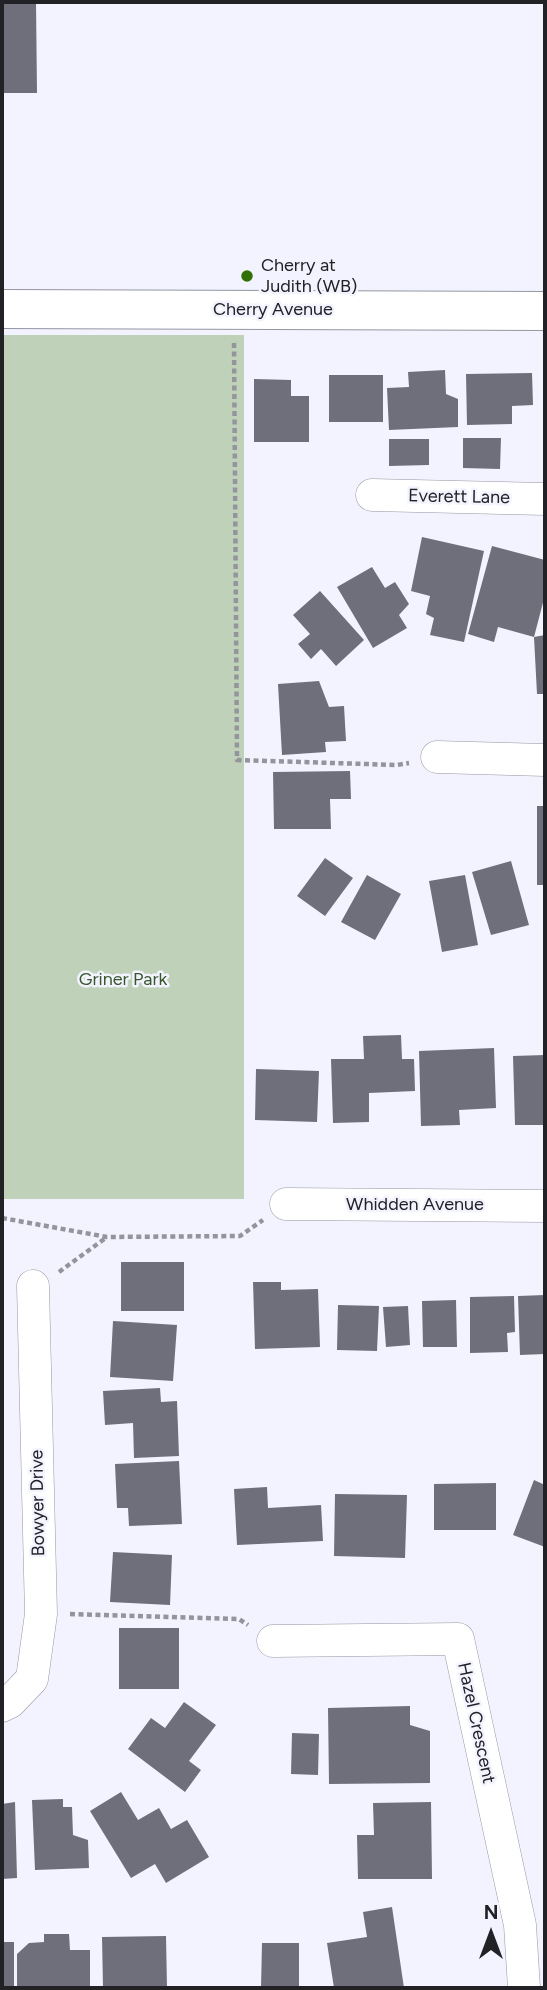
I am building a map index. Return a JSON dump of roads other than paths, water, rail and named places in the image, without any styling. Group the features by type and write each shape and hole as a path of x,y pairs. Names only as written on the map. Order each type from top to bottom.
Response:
{"street":[{"name":"Cherry Avenue","path":"2,309 545,311"},
{"name":"Everett Lane","path":"372,495 545,499"},
{"path":"437,757 545,760"},
{"name":"Whidden Avenue","path":"286,1204 545,1206"},
{"name":"Bowyer Drive","path":"2,1706 10,1702 32,1678 41,1614 33,1286"},
{"name":"Hazel Crescent","path":"273,1642 457,1639 520,1925 524,1988"}],"place":[{"name":"Cherry at Judith (WB)","path":"247,276"}],"park label":[{"name":"Griner Park","path":"123,980"}]}
